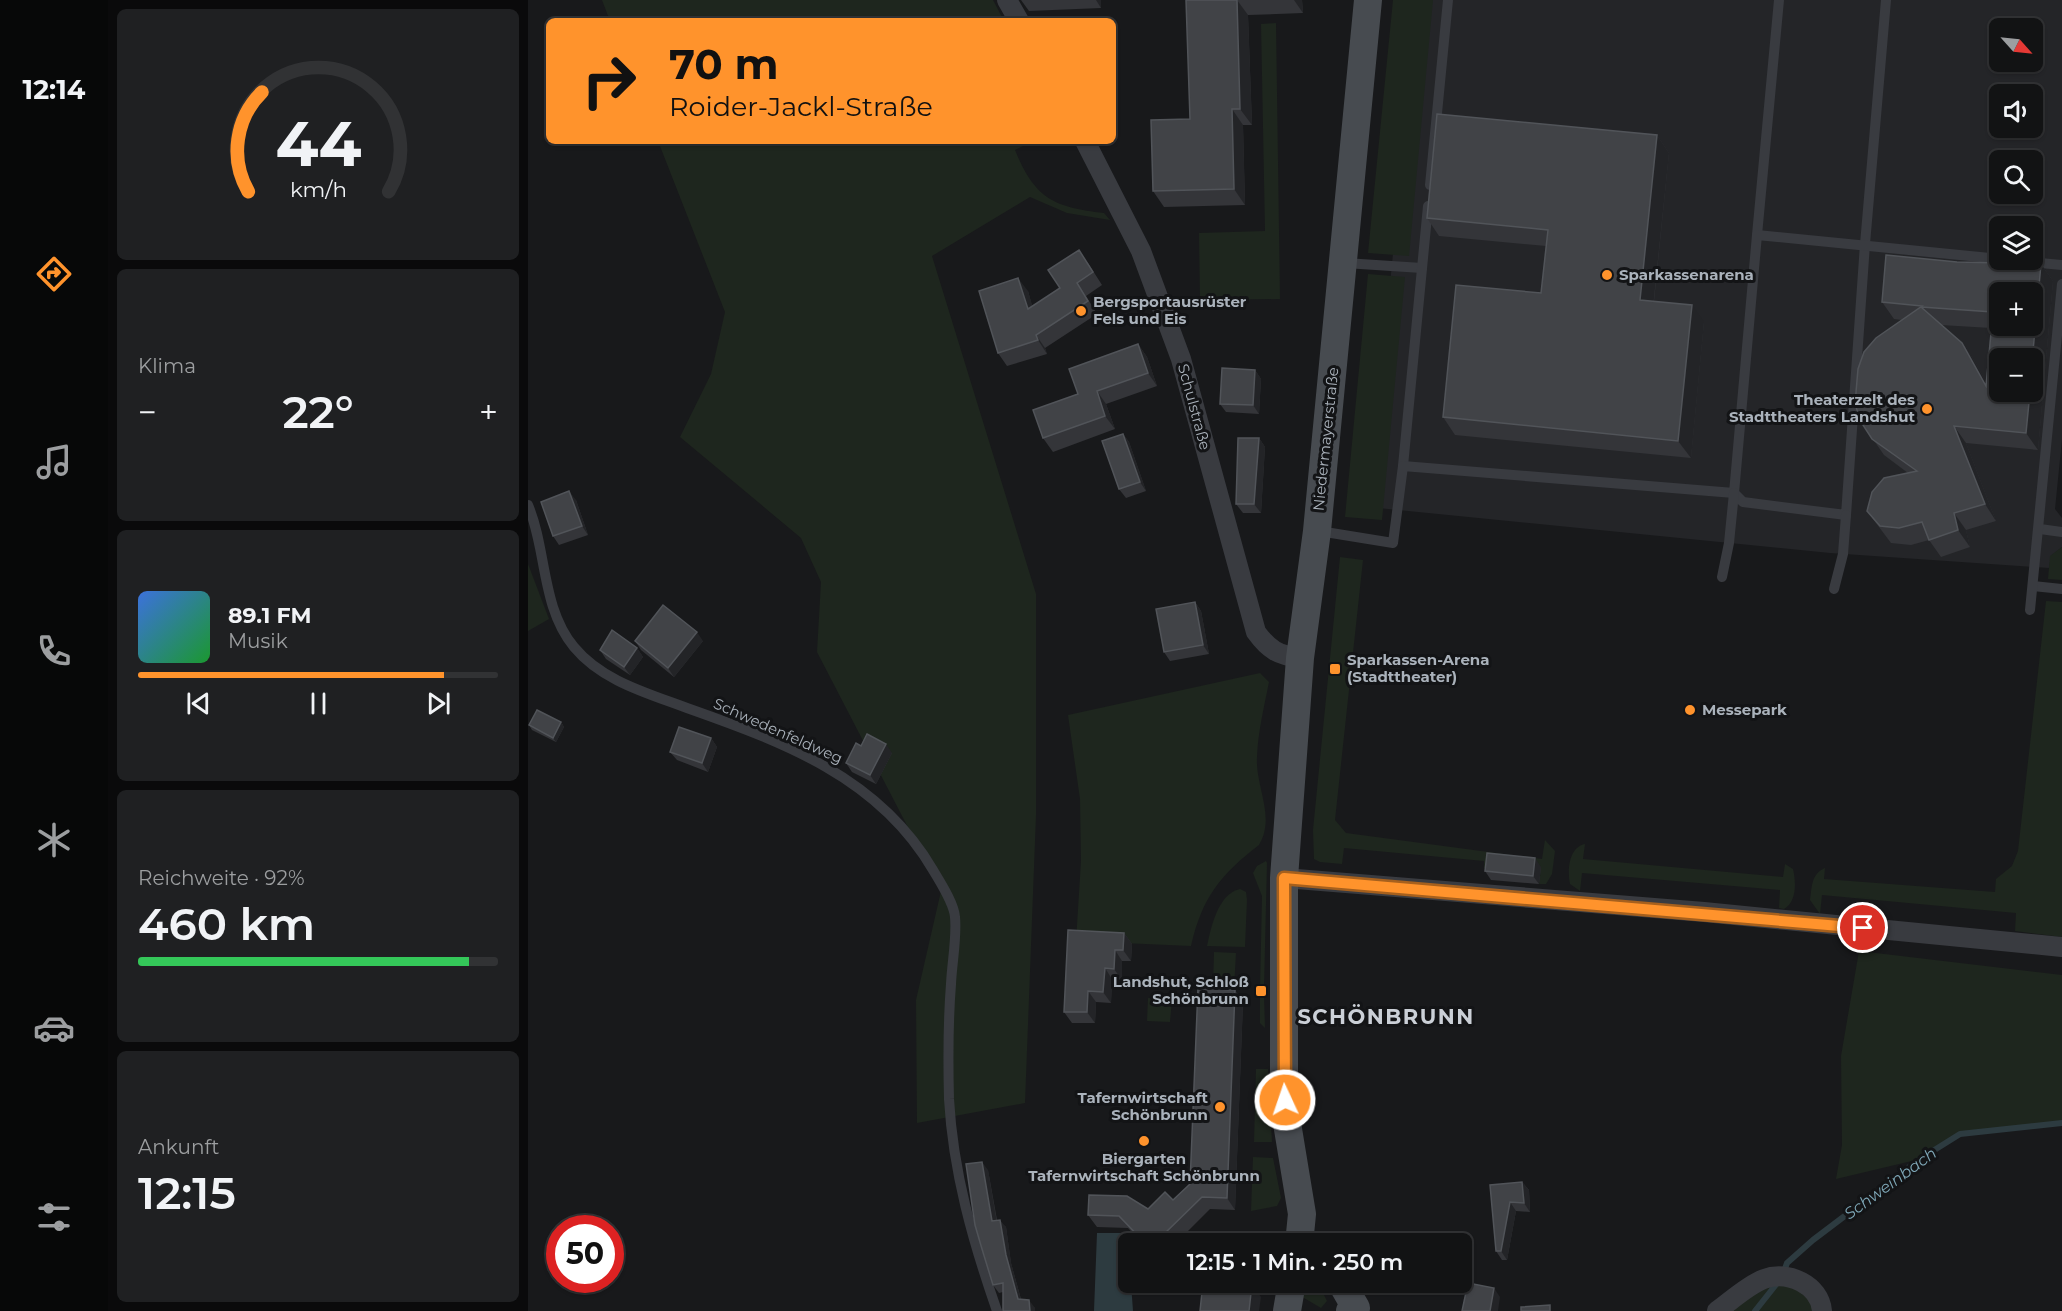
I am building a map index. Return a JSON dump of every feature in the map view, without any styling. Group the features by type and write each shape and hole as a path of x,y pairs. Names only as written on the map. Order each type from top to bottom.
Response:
{"main road":[{"name":"Niedermayerstraße","path":"1284,878 1300,658 1317,531 1368,0"},
{"path":"1284,878 1284,1077 1288,1132 1302,1214 1300,1233"},
{"path":"1302,1214 1312,1233"},
{"path":"1287,1311 1290,1293"},
{"path":"1346,1293 1353,1309"}],"street":[{"path":"1007,0 1017,18"},
{"name":"Schulstraße","path":"1087,144 1141,251 1181,359 1256,632 1269,650 1283,656 1300,658"},
{"path":"1284,878 1704,912 2062,947"},
{"path":"1717,1311 1765,1278 1782,1277 1806,1283 1816,1293 1822,1311"}],"lane":[{"path":"1317,531 1393,543 1403,466 1448,0"},
{"path":"1722,578 1729,543 1734,493 1779,0"},
{"path":"1834,589 1843,554 1865,244 1886,0"},
{"path":"1757,235 1989,258"},
{"path":"1343,263 1422,268"},
{"path":"2043,263 2062,265"},
{"path":"2030,610 2040,529 2062,284"},
{"path":"1403,466 1734,493 1743,502 1846,514"},
{"name":"Schwedenfeldweg","path":"528,504 536,523 555,612 574,648 602,673 629,687 721,720 830,768 864,789 897,820 933,869 955,914 948,1023 949,1101 954,1147 961,1190 976,1250 998,1311"},
{"path":"2040,529 2062,532"},
{"path":"2033,586 2062,589"}],"shaded area":[{"path":"602,0 993,0 1002,18 609,18"},
{"path":"1393,0 1433,0 1409,256 1368,253"},
{"path":"1418,0 2062,0 2062,439 2055,509 2062,518 2062,547 2051,556 2049,568 1830,553 1368,507"},
{"path":"1276,23 1280,299 1200,300 1199,233 1265,231 1261,24"},
{"path":"659,144 1027,144 1015,150 1030,180 1039,190 1048,198 1059,203 1072,208 1104,213 1110,220 1067,213 1030,197 932,256 1036,594 1036,815 1025,1103 917,1123 916,1000 941,891 817,652 821,582 801,538 680,437 711,374 725,312"},
{"path":"1368,274 1405,277 1382,520 1345,517"},
{"path":"2062,547 2062,580 2048,579 2050,556"},
{"path":"1340,557 1363,560 1335,820 1346,833 1542,859 1545,840 1555,851 1552,874 1546,884 1539,884 1541,867 1484,868 1484,861 1344,848 1342,864 1320,862 1314,859 1313,830"},
{"path":"528,564 549,619 528,631"},
{"path":"2046,601 2062,602 2062,937 2015,931 2016,913 1822,895 1820,914 1810,900 1815,877 1825,868 1824,879 1995,892 1996,879 2012,866 2018,851"},
{"path":"1260,673 1269,682 1257,757 1265,812 1264,834 1259,845 1233,867 1214,889 1201,914 1191,946 1076,941 1081,861 1080,799 1068,715"},
{"path":"1585,844 1583,859 1783,877 1785,864 1793,869 1795,886 1793,897 1784,909 1779,908 1780,890 1582,873 1580,891 1570,884 1569,866 1572,854"},
{"path":"1266,861 1264,989 1260,989 1262,896 1253,873 1257,866"},
{"path":"1240,889 1246,892 1247,900 1245,947 1207,946 1213,921 1221,904 1232,892"},
{"path":"1859,951 2062,975 2062,1123 1960,1134 1920,1159 1836,1179 1842,1145 1841,1056"},
{"path":"1214,952 1236,953 1234,988 1213,988"},
{"path":"1260,995 1264,995 1265,1028 1260,1023"},
{"path":"1148,998 1172,999 1170,1022 1147,1021"},
{"path":"1256,1069 1268,1069 1272,1142 1254,1142"},
{"path":"1253,1157 1273,1158 1281,1198 1277,1206 1251,1211"},
{"path":"1097,1233 1118,1233 1118,1293 1132,1293 1133,1311 1094,1311"},
{"path":"1765,1278 1793,1278 1822,1311 1717,1311"},
{"path":"1300,1293 1323,1293 1327,1301 1321,1308 1299,1295"}],"building":[{"path":"1186,0 1237,0 1240,109 1232,109 1234,189 1153,191 1151,120 1190,119"},
{"name":"Sparkassenarena","path":"1437,114 1657,135 1640,300 1692,305 1678,441 1443,417 1456,285 1541,293 1548,230 1427,218"},
{"path":"1079,250 1093,272 1077,283 1088,301 1036,335 1038,340 998,353 979,291 1018,278 1028,309 1060,288 1048,270"},
{"path":"1886,255 1989,263 1989,270 2040,270 2039,282 1989,282 1989,312 1921,307 1962,343 1986,386 1989,354 1989,402 2029,402 2026,433 1954,426 1985,504 1954,513 1958,530 1929,540 1922,522 1899,528 1880,526 1867,511 1872,492 1884,478 1917,471 1872,439 1861,422 1855,404 1858,369 1864,352 1876,338 1922,306 1882,302"},
{"path":"1991,336 2034,336 2033,348 1990,348"},
{"path":"1138,344 1148,373 1097,391 1105,416 1043,438 1033,410 1078,394 1069,369"},
{"path":"1222,368 1255,370 1253,405 1220,404"},
{"path":"1123,434 1140,482 1119,489 1102,441"},
{"path":"1238,438 1259,438 1254,504 1236,504"},
{"path":"569,491 582,526 553,536 541,502"},
{"path":"1195,602 1203,645 1164,652 1156,609"},
{"path":"663,605 697,632 668,668 635,641"},
{"path":"612,630 637,648 624,667 600,650"},
{"path":"537,710 561,722 553,738 529,725"},
{"path":"679,727 711,738 702,763 670,752"},
{"path":"867,734 886,744 870,775 846,763 856,743 861,746"},
{"path":"1487,853 1535,858 1533,876 1485,871"},
{"path":"1068,930 1124,933 1123,950 1115,950 1114,969 1105,968 1103,992 1088,991 1087,1012 1064,1012"},
{"path":"1198,988 1235,990 1227,1198 1202,1197 1165,1233 1135,1233 1119,1216 1088,1215 1089,1195 1127,1196 1148,1209 1165,1192 1173,1200 1190,1184"},
{"path":"982,1162 992,1221 1000,1220 1006,1255 1018,1299 1029,1300 1030,1311 1003,1311 1003,1283 993,1285 975,1225 966,1164"},
{"path":"1522,1182 1524,1203 1510,1202 1501,1251 1496,1251 1490,1185"},
{"path":"1472,1284 1494,1288 1490,1311 1462,1311 1466,1293 1472,1293"},
{"path":"1202,1293 1251,1293 1249,1311 1200,1311"},
{"path":"1550,1305 1550,1311 1521,1311 1521,1307"}],"waterway":[{"name":"Schweinbach","path":"1755,1311 1782,1277 1787,1263 1813,1240 1920,1159 1960,1134 2062,1123"}],"place":[{"name":"Sparkassenarena","path":"1607,275"},
{"name":"Bergsportausrüster Fels und Eis","path":"1081,311"},
{"name":"Theaterzelt des Stadttheaters Landshut","path":"1927,409"},
{"name":"Sparkassen-Arena (Stadttheater)","path":"1335,669"},
{"name":"Messepark","path":"1690,710"},
{"name":"Landshut, Schloß Schönbrunn","path":"1261,991"},
{"name":"Tafernwirtschaft Schönbrunn","path":"1220,1107"},
{"name":"Biergarten Tafernwirtschaft Schönbrunn","path":"1144,1141"}],"district":[{"name":"SCHÖNBRUNN","path":"1386,1017"}],"route":[{"path":"1285,1100 1284,878 1558,902 1704,912 1863,928"}]}
